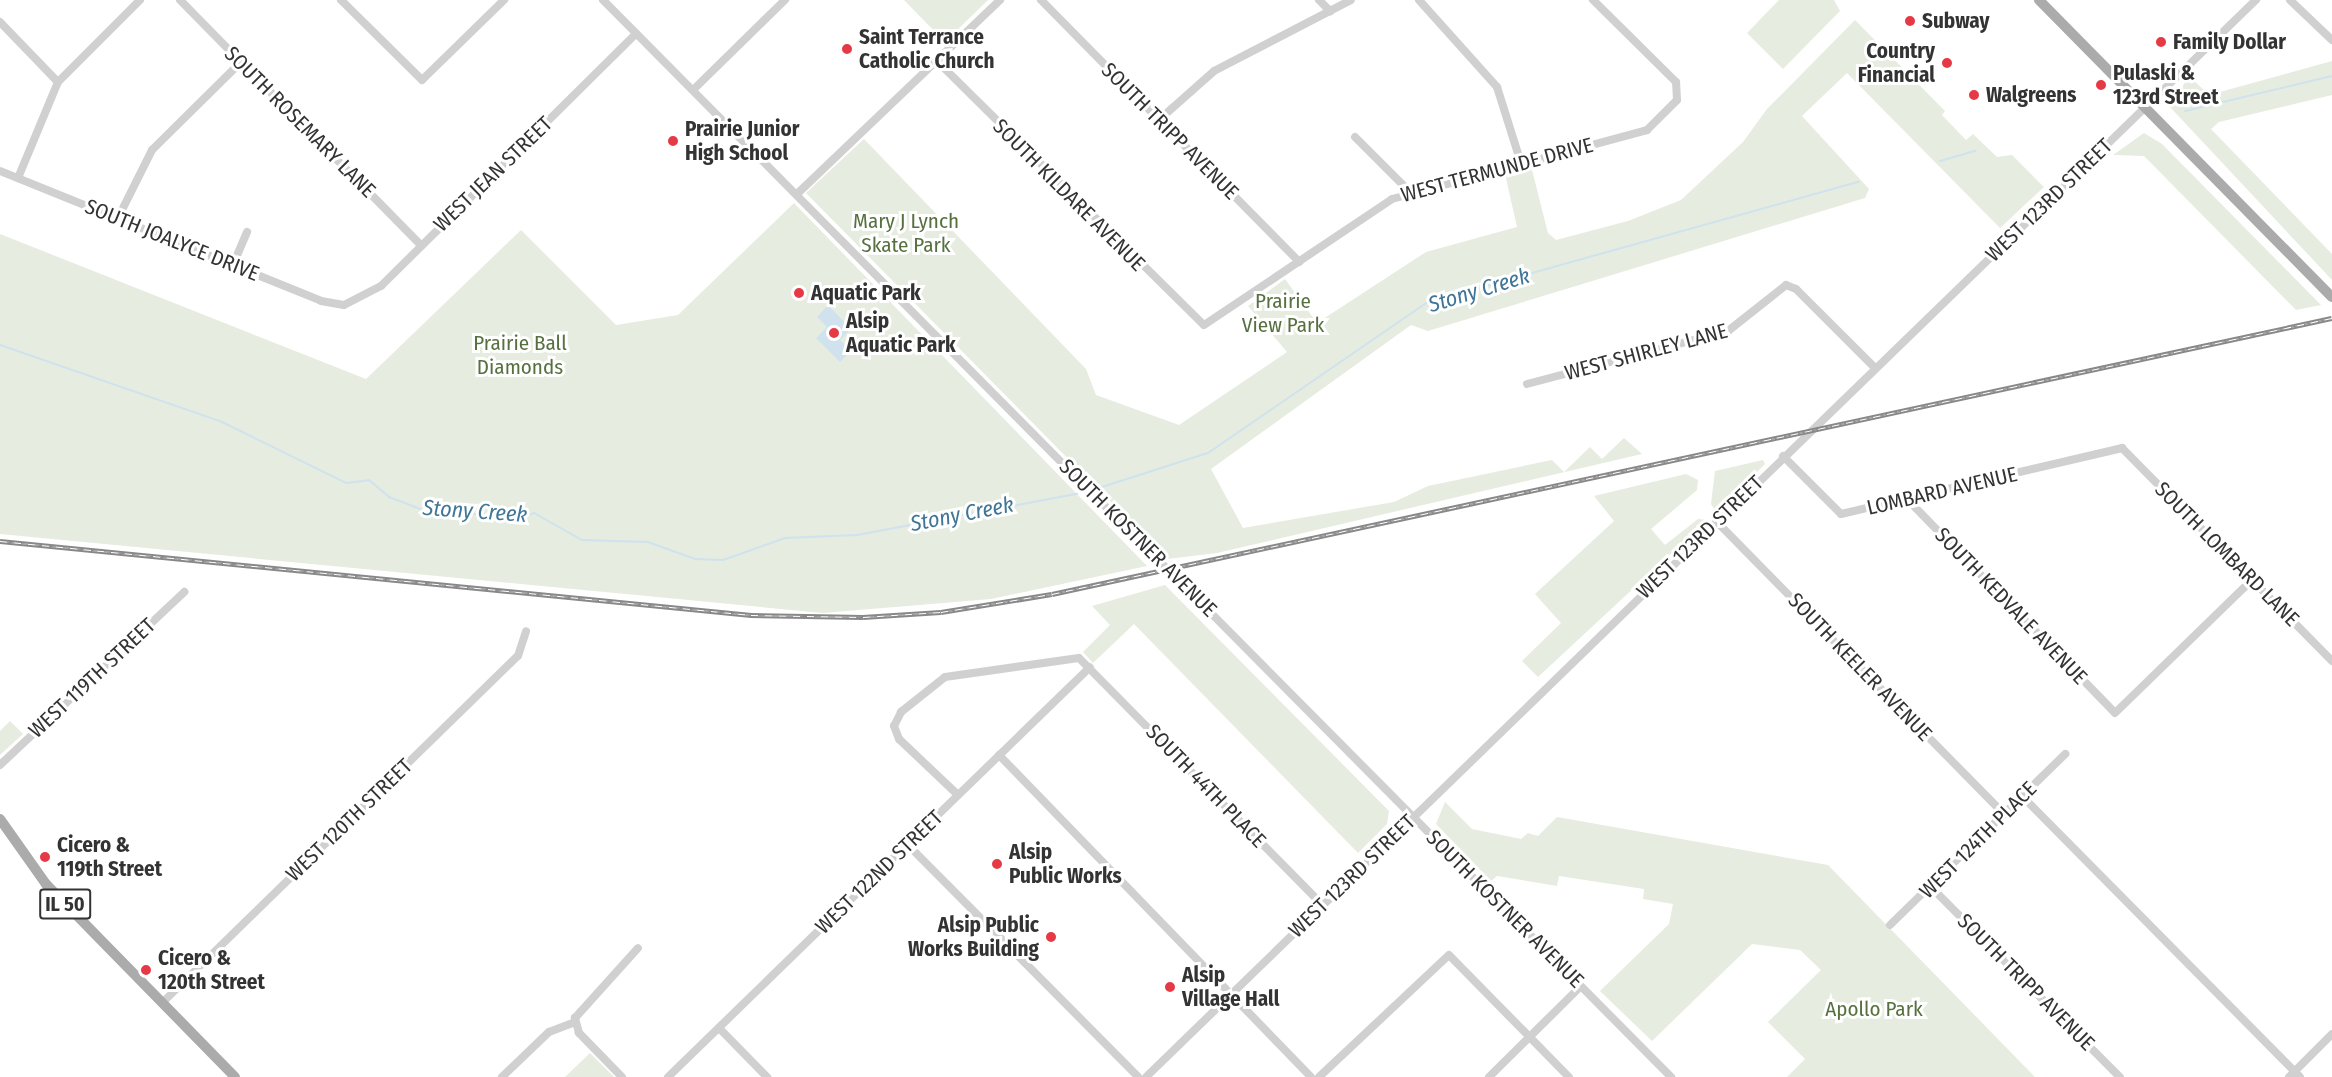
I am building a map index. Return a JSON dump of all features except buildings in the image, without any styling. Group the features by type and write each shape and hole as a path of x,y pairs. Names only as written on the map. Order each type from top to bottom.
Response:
{"main road":[{"path":"2039,0 2332,297"},
{"name":"IL 50","path":"0,819 46,884 235,1077"}],"street":[{"path":"18,177 58,82 140,0"},
{"name":"SOUTH ROSEMARY LANE","path":"180,0 421,245"},
{"path":"341,0 422,80 504,0"},
{"name":"SOUTH KOSTNER AVENUE","path":"603,0 1671,1077"},
{"path":"693,90 785,0"},
{"path":"797,194 1000,0"},
{"name":"SOUTH TRIPP AVENUE","path":"1041,0 1299,262"},
{"path":"1319,0 1330,11"},
{"path":"1160,120 1214,71 1351,0"},
{"path":"1419,0 1497,87 1521,164"},
{"name":"WEST TERMUNDE DRIVE","path":"1204,326 1372,210 1410,192 1647,130 1677,100 1676,82 1593,0"},
{"name":"WEST 123RD STREET","path":"1146,1077 1716,521 2256,0"},
{"path":"2290,0 2332,40"},
{"path":"0,22 58,82"},
{"name":"WEST JEAN STREET","path":"344,305 381,286 636,34"},
{"name":"SOUTH KILDARE AVENUE","path":"937,61 1204,326"},
{"path":"118,218 152,150 241,62"},
{"path":"1355,138 1410,192"},
{"name":"SOUTH JOALYCE DRIVE","path":"0,171 233,265 344,305"},
{"path":"233,265 247,232"},
{"name":"WEST SHIRLEY LANE","path":"1527,384 1728,331 1786,285 1796,289 1875,368"},
{"name":"LOMBARD AVENUE","path":"1783,456 1840,514 2122,448"},
{"name":"SOUTH LOMBARD LANE","path":"2122,448 2332,661"},
{"name":"SOUTH KEDVALE AVENUE","path":"1906,499 2115,713 2252,580"},
{"name":"SOUTH KEELER AVENUE","path":"1716,521 2004,814"},
{"name":"WEST 119TH STREET","path":"0,765 184,592"},
{"name":"WEST 120TH STREET","path":"162,1003 518,656 526,631"},
{"path":"958,795 899,739 894,726 901,712 945,677 1070,657 1090,667"},
{"name":"WEST 122ND STREET","path":"668,1077 1090,667"},
{"name":"SOUTH 44TH PLACE","path":"1090,667 1323,905"},
{"name":"WEST 124TH PLACE","path":"1890,925 2065,754"},
{"path":"999,755 1311,1077"},
{"path":"2022,796 2294,1075 2332,1034"},
{"path":"907,844 1138,1077"},
{"name":"SOUTH TRIPP AVENUE","path":"1931,886 2120,1077"},
{"path":"502,1077 549,1032 575,1023 588,997 638,948"},
{"path":"1319,1077 1449,955 1569,1077"},
{"path":"1489,1077 1581,986"},
{"path":"575,1023 579,1033 622,1077"},
{"path":"719,1028 767,1077"}],"green space":[{"path":"904,0 988,0 945,42"},
{"path":"1779,0 1834,0 1840,11 1783,69 1747,33"},
{"path":"1855,20 1945,111 1942,115 1966,140 1973,134 1997,157 2012,155 2044,187 2000,228 1847,73 1802,116 1869,189 1865,198 1428,331 1411,325 1211,469 1243,528 1394,502 1428,486 1552,460 1564,472 1590,447 1602,459 1624,438 1642,454 1217,553 1167,559 806,193 864,139 1086,369 1096,395 1179,425 1287,352 1248,306 1285,279 1317,323 1426,252 1517,227 1505,174 1531,166 1548,233 1556,240 1628,221 1681,200 1743,142 1767,109"},
{"path":"2332,61 2332,95 2219,122 2211,129 2332,254 2332,280 2170,107 2189,76 2209,95"},
{"path":"2144,133 2162,144 2321,305 2296,310 2144,156 2113,155"},
{"name":"Prairie Ball Diamonds","path":"794,203 1147,566 991,599 823,613 0,534 0,234 366,379 521,230 616,325 678,315"},
{"path":"1763,460 1765,464 1716,512 1711,504 1715,471"},
{"path":"1686,474 1698,480 1697,490 1651,529 1665,545 1698,519 1707,520 1538,677 1522,661 1561,623 1535,594 1614,521 1594,496"},
{"path":"1165,585 1389,811 1387,824 1358,853 1134,624 1093,663 1083,652 1110,625 1092,606"},
{"path":"10,721 23,734 0,755 0,731"},
{"name":"Apollo Park","path":"1445,802 1472,829 1521,839 1528,833 1538,836 1557,817 1828,865 2035,1077 1787,1077 1805,1059 1768,1022 1821,970 1800,950 1752,944 1652,1041 1600,991 1669,924 1673,904 1643,899 1644,889 1559,876 1557,886 1497,876 1491,881 1436,824"},
{"path":"590,1053 614,1077 565,1077"}],"water":[{"name":"Alsip Aquatic Park","path":"828,305 851,329 840,340 851,351 840,362 816,338 827,327 817,317"}],"waterway":[{"name":"Stony Creek","path":"2185,111 2332,76"},
{"name":"Stony Creek","path":"1940,161 1976,151"},
{"name":"Stony Creek","path":"1102,487 1208,453 1428,302 1859,182"},
{"name":"Stony Creek","path":"0,345 222,422 346,483 369,480 389,497 426,511 522,517 534,513 582,540 648,542 695,559 723,560 785,538 857,535 1077,494"}],"railway":[{"path":"0,541 751,615 863,617 941,612 1052,594 2332,318"}],"place":[{"name":"Subway","path":"1910,21"},
{"name":"Family Dollar","path":"2161,42"},
{"name":"Saint Terrance Catholic Church","path":"847,49"},
{"name":"Country Financial","path":"1947,63"},
{"name":"Pulaski & 123rd Street","path":"2101,85"},
{"name":"Walgreens","path":"1974,95"},
{"name":"Prairie Junior High School","path":"673,141"},
{"name":"Aquatic Park","path":"799,293"},
{"name":"Alsip Aquatic Park","path":"834,333"},
{"name":"Cicero & 119th Street","path":"45,857"},
{"name":"Alsip Public Works","path":"997,864"},
{"name":"Alsip Public Works Building","path":"1051,937"},
{"name":"Cicero & 120th Street","path":"146,970"},
{"name":"Alsip Village Hall","path":"1170,987"}],"park label":[{"name":"Mary J Lynch Skate Park","path":"906,233"},
{"name":"Prairie View Park","path":"1283,313"}]}
